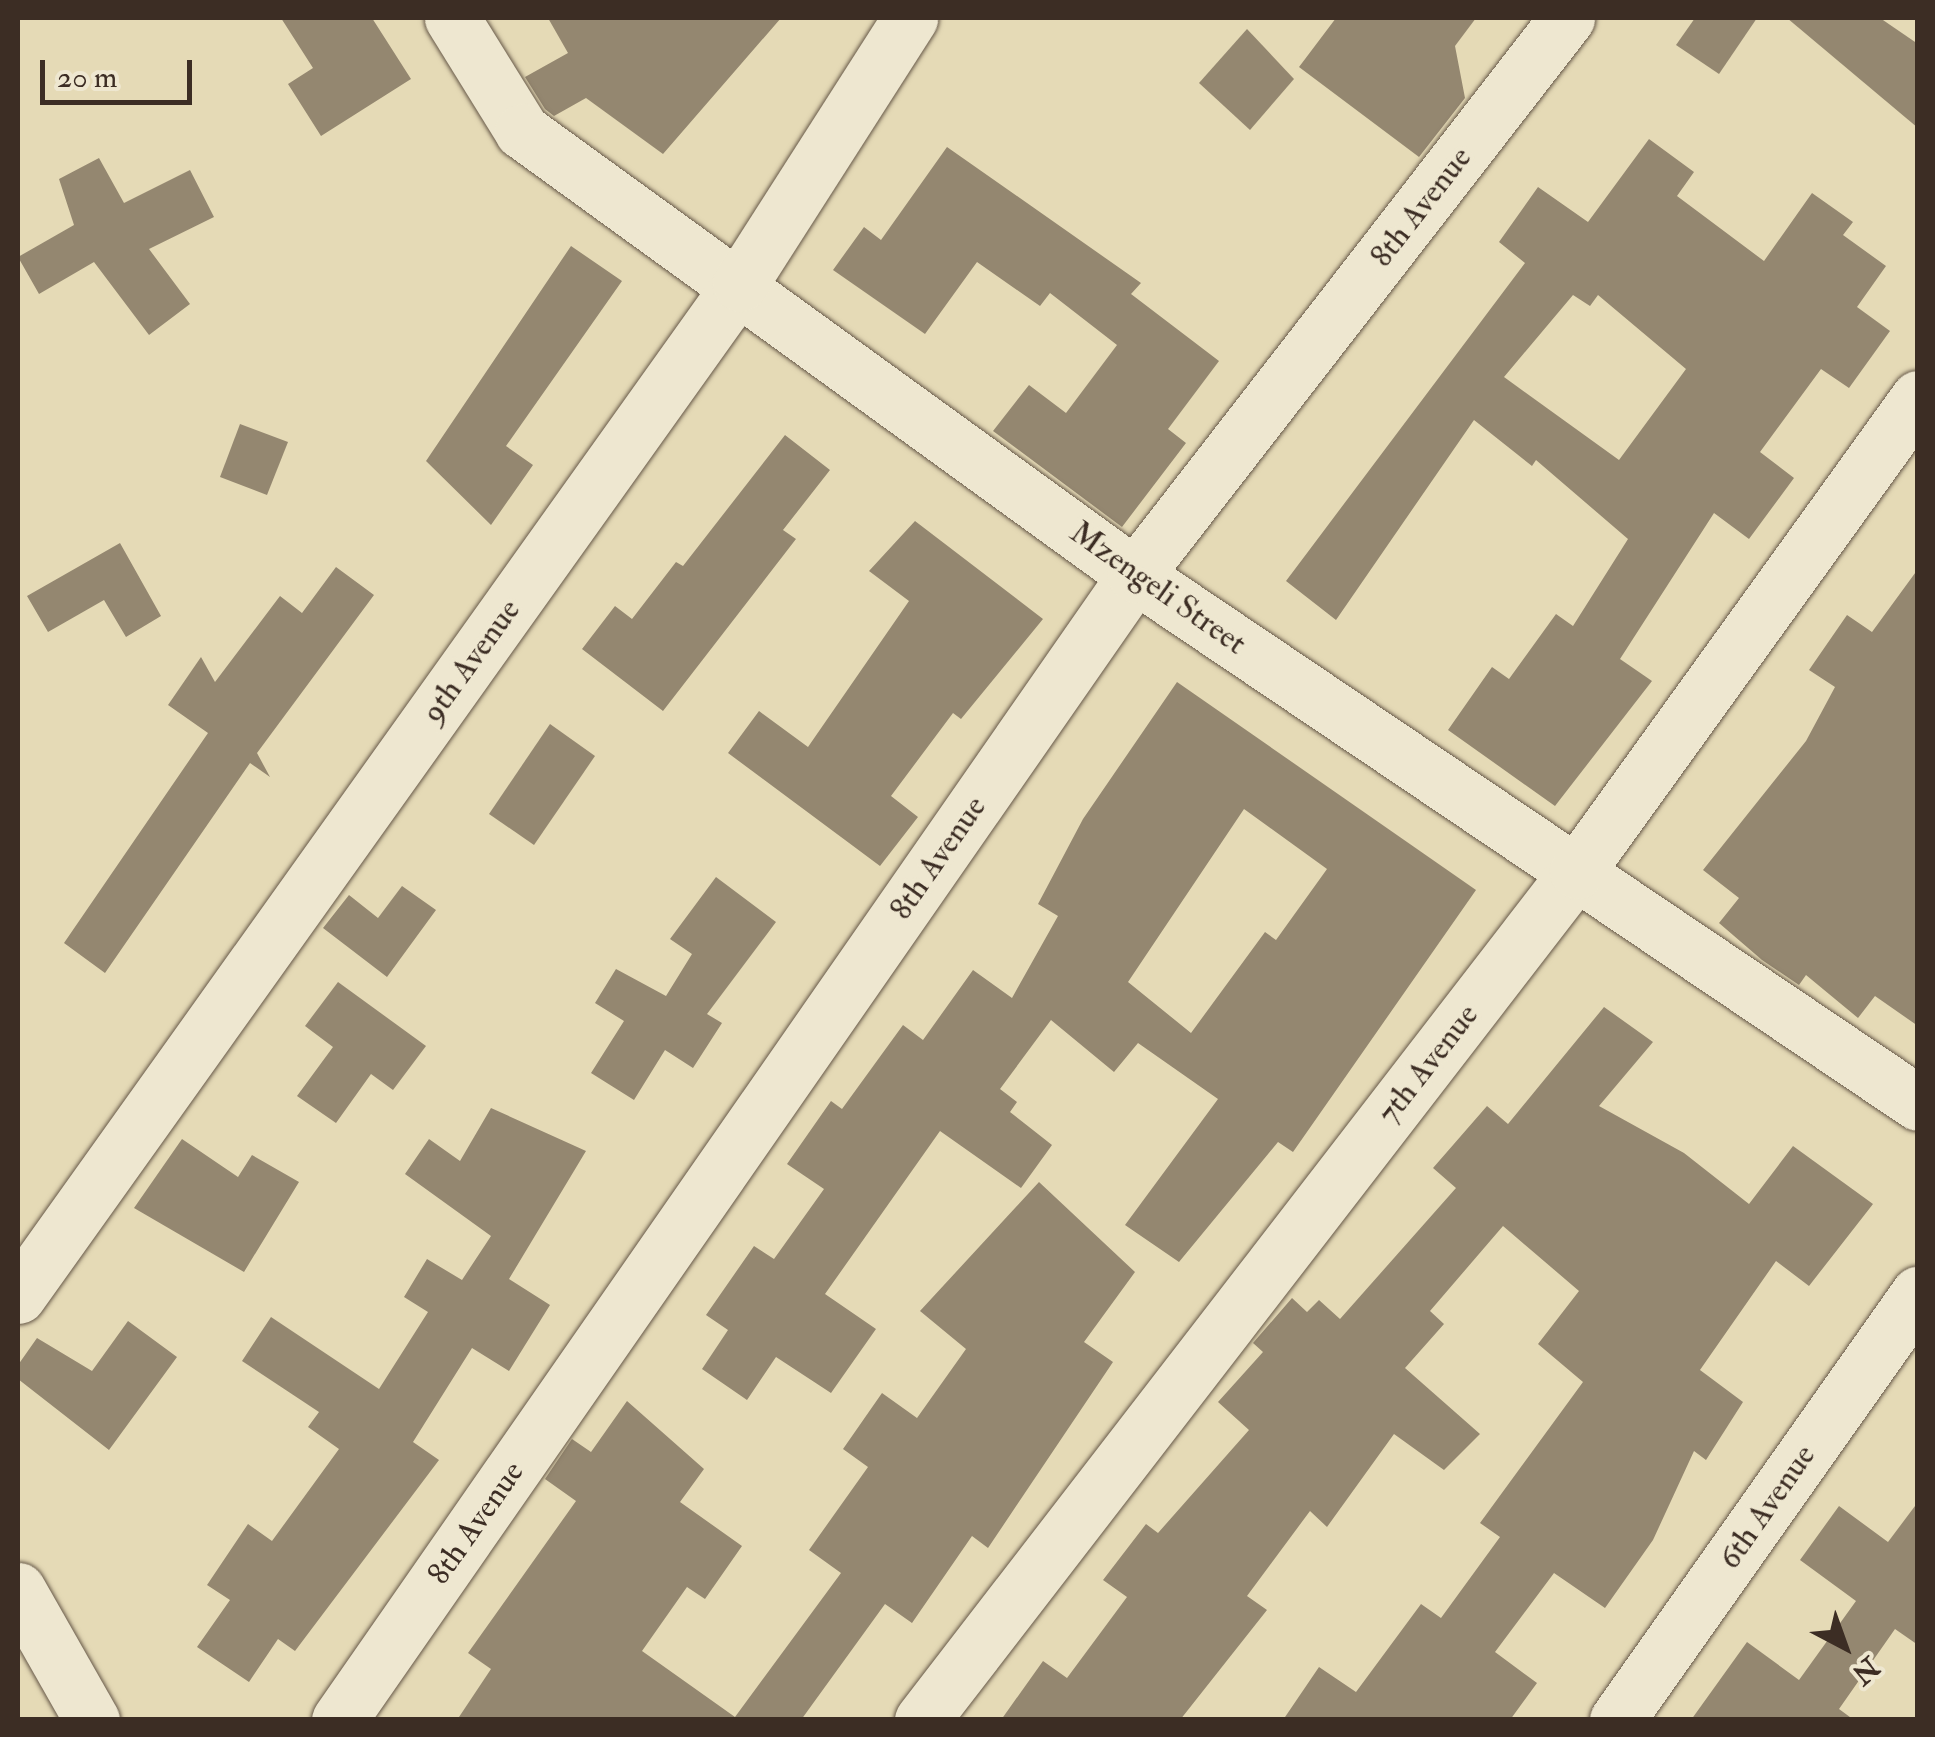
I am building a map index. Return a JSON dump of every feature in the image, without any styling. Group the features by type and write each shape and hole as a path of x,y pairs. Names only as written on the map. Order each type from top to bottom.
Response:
{"street":[{"name":"Mzengeli Street","path":"452,18 522,131 740,284 1135,575 1918,1103"},
{"name":"9th Avenue","path":"18,1296 740,284 910,18"},
{"name":"8th Avenue","path":"339,1720 1135,575 1567,18"},
{"name":"7th Avenue","path":"922,1720 1577,870 1918,398"},
{"name":"6th Avenue","path":"1617,1720 1918,1294"},
{"path":"18,1590 92,1720"}],"building":[{"path":"281,18 372,18 411,79 321,136 288,84 313,68"},
{"path":"548,18 781,18 663,154 586,98 554,116 545,109 525,77 568,53"},
{"path":"1336,18 1476,18 1455,46 1465,98 1419,157 1299,67"},
{"path":"1695,18 1757,18 1719,74 1676,45"},
{"path":"1787,18 1880,18 1918,44 1918,128"},
{"path":"1247,29 1294,79 1250,130 1199,83"},
{"path":"1649,139 1694,172 1677,196 1764,261 1812,193 1853,222 1843,235 1886,266 1857,307 1890,331 1849,388 1821,369 1760,452 1794,478 1749,539 1714,513 1620,659 1652,681 1555,806 1448,730 1492,667 1509,679 1556,614 1573,626 1628,539 1536,460 1532,466 1474,420 1336,620 1286,581 1525,263 1499,242 1538,187 1588,222","holes":["1573,295 1590,306 1598,295 1686,369 1619,460 1504,377"]},
{"path":"947,147 1141,283 1131,294 1219,361 1168,429 1186,443 1122,527 993,431 1029,385 1066,413 1117,345 1050,293 1040,306 977,262 925,334 833,270 864,227 881,240"},
{"path":"99,158 124,203 190,170 214,217 149,249 190,304 149,335 94,262 39,294 18,257 74,225 59,179"},
{"path":"571,246 622,281 506,446 533,465 491,525 426,461"},
{"path":"240,424 288,442 267,495 220,477"},
{"path":"785,435 830,470 783,530 796,539 663,711 582,649 615,606 632,619 676,562 683,566"},
{"path":"915,521 1043,619 961,719 953,713 891,796 918,817 880,866 728,753 759,711 808,747 909,601 869,571"},
{"path":"120,543 161,616 126,637 104,600 48,632 27,596"},
{"path":"336,567 374,595 257,753 270,777 250,763 105,973 64,943 208,733 168,705 201,657 215,682 280,596 302,613"},
{"path":"1918,569 1918,1026 1875,996 1858,1018 1806,975 1799,985 1762,960 1719,923 1739,898 1703,870 1806,741 1835,687 1809,670 1847,615 1872,632"},
{"path":"1177,682 1476,890 1293,1152 1278,1142 1179,1262 1125,1225 1218,1099 1138,1043 1114,1072 1051,1020 1000,1089 1017,1102 1010,1112 1052,1145 1021,1188 940,1131 825,1294 876,1329 831,1393 776,1357 747,1400 702,1369 728,1330 706,1315 754,1246 774,1259 824,1189 787,1164 831,1101 842,1109 903,1025 923,1040 973,970 1012,998 1058,916 1038,904 1083,819","holes":["1244,809 1327,869 1276,940 1265,932 1191,1033 1128,982"]},
{"path":"550,724 595,756 534,845 489,814"},
{"path":"716,877 776,922 707,1014 722,1023 693,1068 665,1050 634,1100 591,1073 624,1021 595,1003 616,969 666,996 692,954 670,939"},
{"path":"402,886 436,910 387,977 323,928 349,895 378,918"},
{"path":"338,982 426,1046 393,1090 371,1074 336,1123 297,1096 333,1047 305,1026"},
{"path":"1604,1007 1653,1042 1599,1106 1684,1153 1749,1204 1793,1146 1873,1204 1809,1286 1776,1261 1700,1370 1743,1402 1706,1460 1694,1451 1653,1540 1605,1608 1554,1573 1495,1652 1537,1683 1510,1720 1283,1720 1319,1667 1356,1692 1421,1604 1441,1618 1500,1537 1480,1523 1583,1382 1538,1344 1579,1291 1503,1226 1430,1311 1444,1324 1405,1368 1480,1434 1444,1470 1394,1434 1327,1527 1310,1511 1247,1596 1267,1610 1180,1720 1001,1720 1043,1661 1067,1678 1127,1597 1103,1580 1146,1524 1158,1533 1249,1430 1218,1402 1263,1352 1253,1343 1292,1298 1307,1312 1319,1300 1340,1319 1456,1188 1433,1168 1487,1106 1508,1124"},
{"path":"491,1108 586,1151 509,1279 550,1305 509,1371 472,1348 413,1442 439,1460 295,1651 278,1639 249,1682 197,1647 230,1600 207,1585 248,1524 272,1541 339,1449 308,1427 319,1412 242,1361 271,1317 379,1389 428,1312 404,1297 427,1259 462,1280 491,1236 405,1174 429,1139 460,1161"},
{"path":"182,1139 238,1177 252,1155 299,1182 244,1272 134,1208"},
{"path":"1039,1182 1135,1272 1084,1342 1113,1362 988,1548 972,1536 912,1623 885,1604 801,1720 457,1720 491,1669 468,1653 576,1501 545,1479 572,1439 591,1452 627,1401 704,1469 680,1502 742,1546 705,1599 687,1587 642,1651 735,1717 841,1573 809,1550 868,1467 843,1449 882,1393 917,1418 966,1349 920,1311"},
{"path":"128,1321 177,1357 109,1450 18,1379 18,1365 37,1338 92,1371"},
{"path":"1918,1502 1918,1645 1895,1629 1839,1709 1854,1720 1691,1720 1747,1642 1799,1680 1856,1601 1800,1560 1839,1506 1888,1542"}]}
